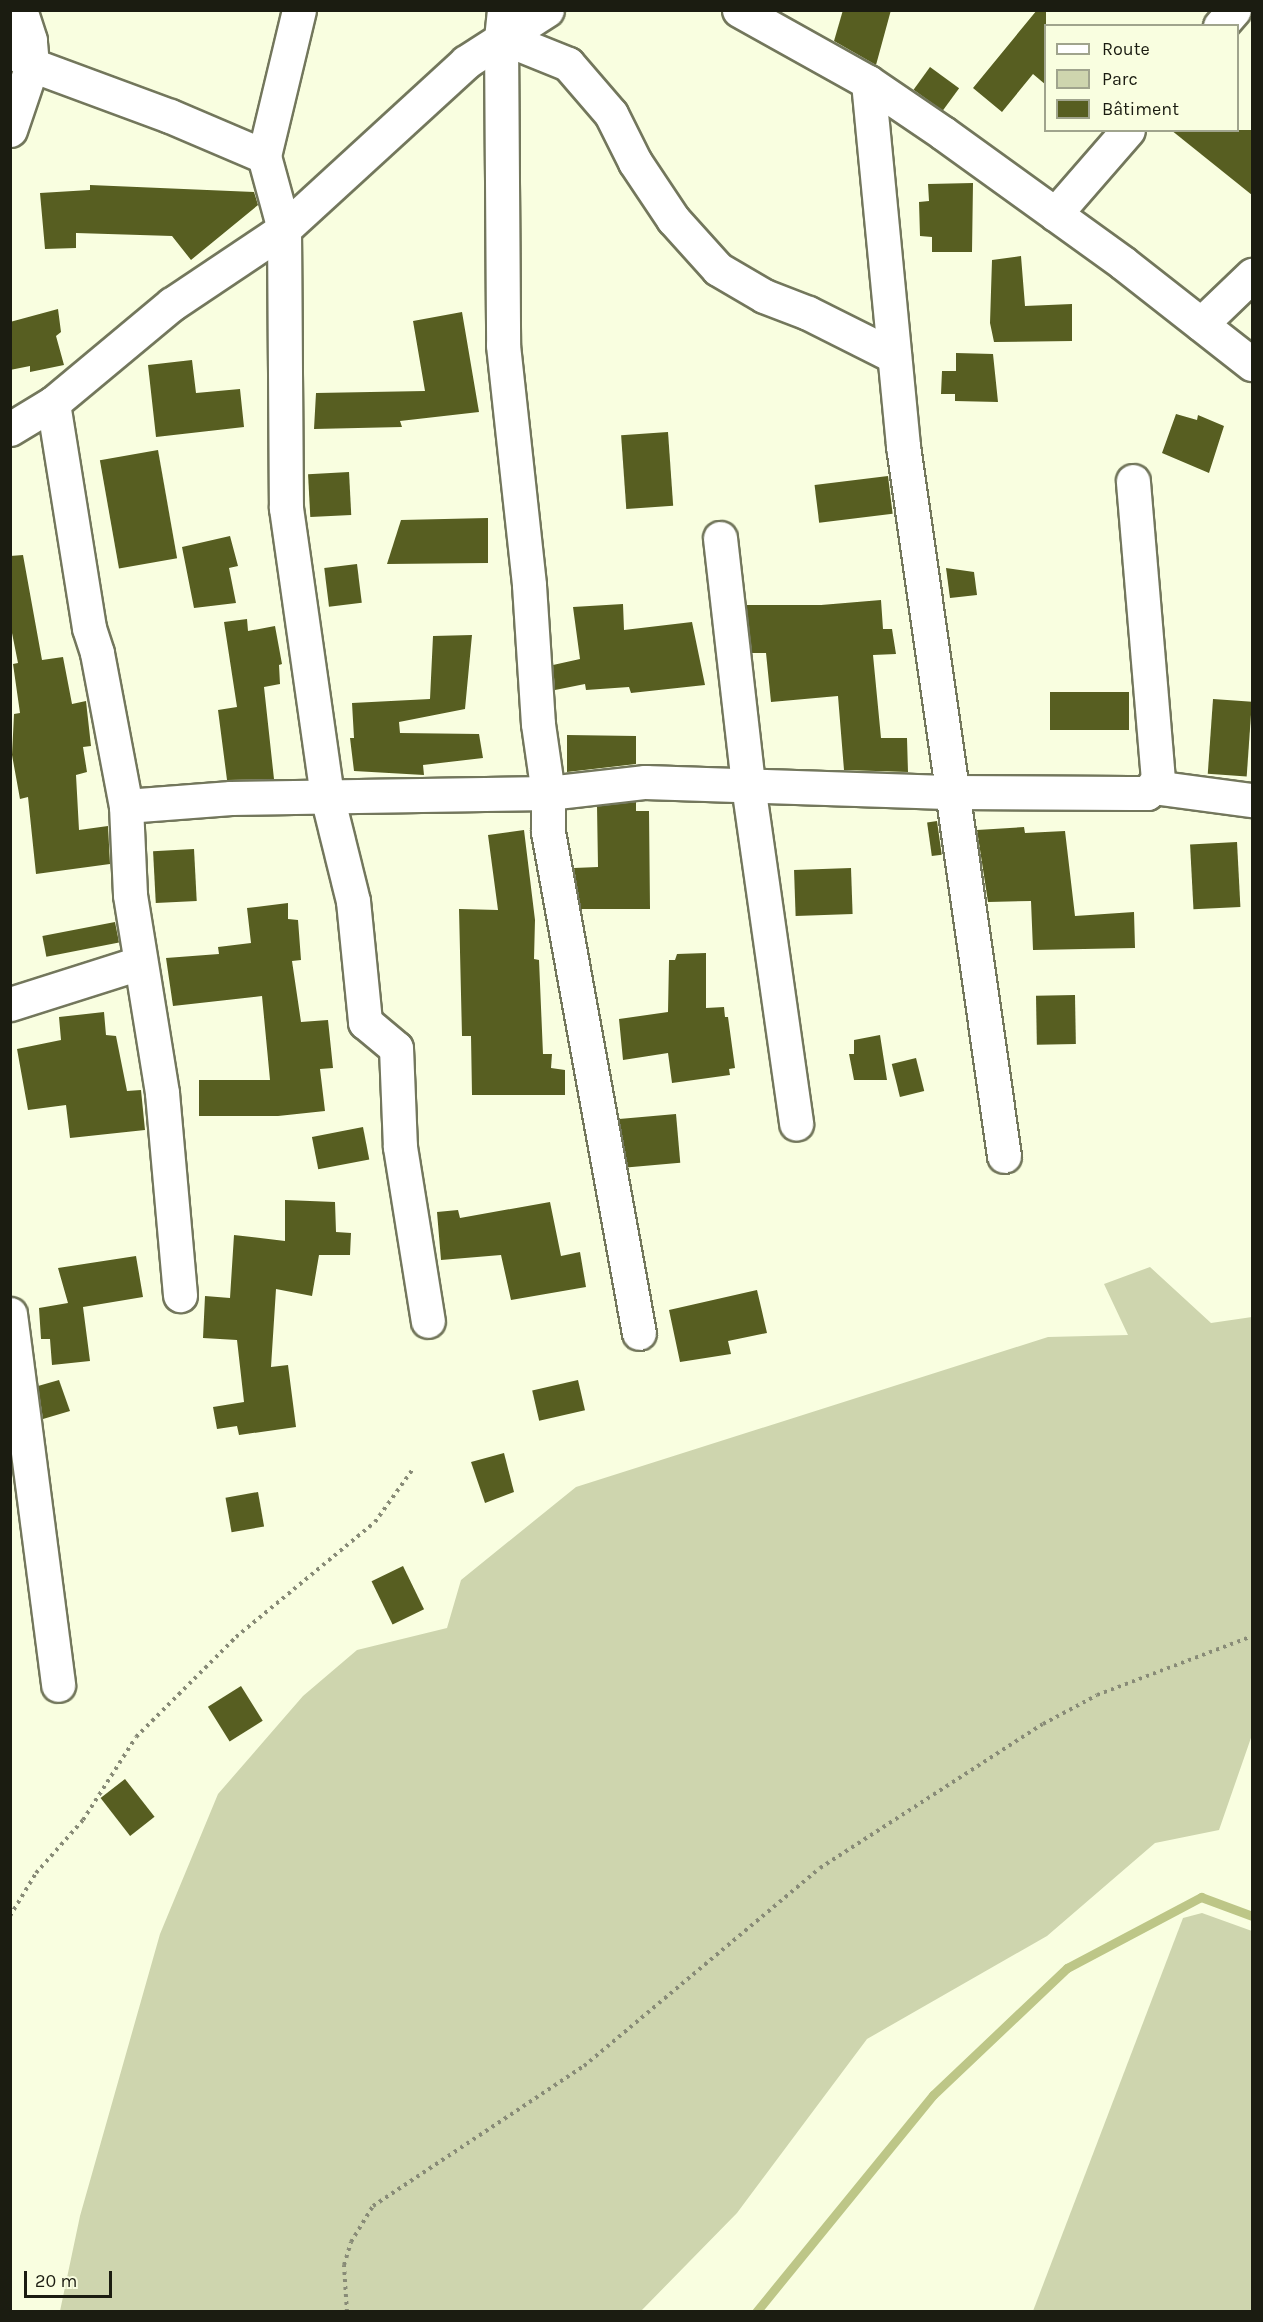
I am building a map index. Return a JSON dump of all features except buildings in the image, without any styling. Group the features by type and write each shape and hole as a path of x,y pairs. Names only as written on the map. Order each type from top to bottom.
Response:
{"street":[{"path":"10,130 21,56 30,40 20,10"},
{"path":"299,10 264,156 285,229 286,508 327,796 353,901 365,1022 396,1048 400,1147 428,1321"},
{"path":"10,429 53,403 172,304 285,229 466,62 502,24 547,10"},
{"path":"739,10 868,82 1055,214 1252,364"},
{"path":"1222,24 1234,10"},
{"path":"502,24 568,64 611,114 635,162 672,219 718,269 764,296 808,313 894,356"},
{"path":"502,24 503,345 529,585 538,724 548,793 548,832 639,1333"},
{"path":"21,56 264,156"},
{"path":"868,82 903,446 1004,1156"},
{"path":"1055,214 1126,132"},
{"path":"1201,324 1252,275"},
{"path":"53,403 89,628 98,654 126,806 130,895 162,1093 180,1295"},
{"path":"126,806 231,798 548,793 645,782 954,792 1147,793 1158,780 1133,481"},
{"path":"720,538 748,785 796,1124"},
{"path":"1154,787 1252,800"},
{"path":"10,1004 140,963"},
{"path":"10,1314 58,1685"}],"path":[{"path":"10,1916 36,1873 82,1820 136,1737 236,1637 375,1522 413,1469"},
{"path":"346,2312 344,2265 351,2242 373,2206 584,2066 820,1868 1043,1724 1096,1695 1252,1636"}],"green space":[{"path":"1150,1267 1211,1323 1252,1317 1252,1735 1219,1830 1155,1843 1047,1936 867,2039 737,2213 641,2311 60,2311 80,2216 160,1934 218,1794 303,1696 357,1650 447,1628 461,1580 576,1487 1048,1337 1128,1335 1104,1284"},
{"path":"1202,1913 1252,1931 1252,2311 1033,2311 1183,1918"}],"waterway":[{"path":"756,2312 933,2095 1067,1968 1201,1897 1252,1916"}]}
